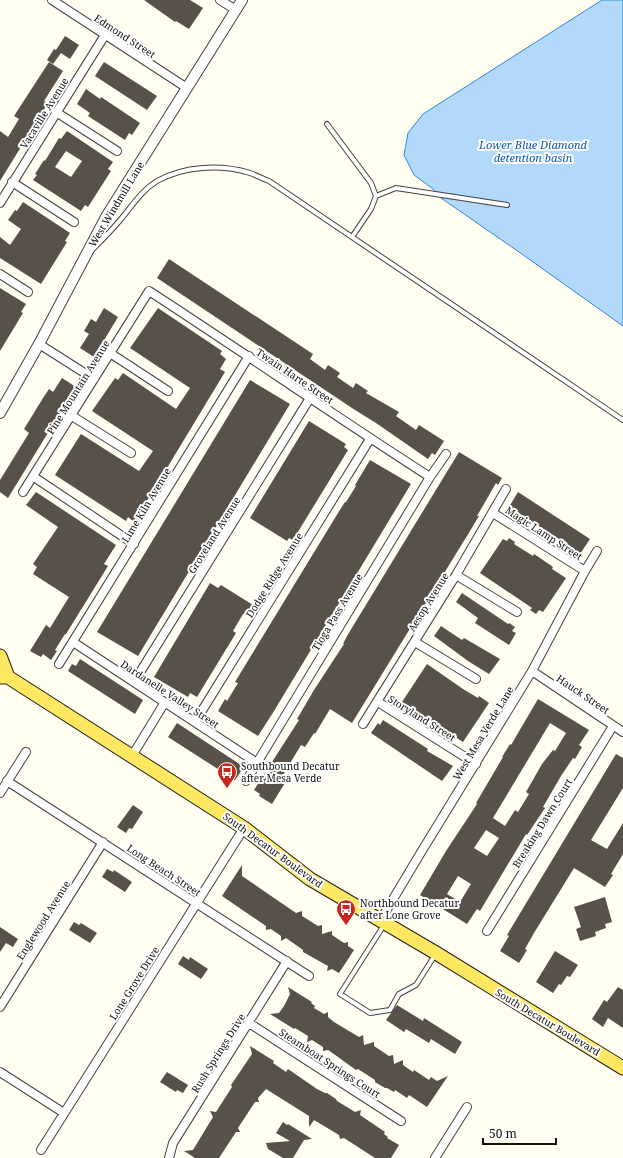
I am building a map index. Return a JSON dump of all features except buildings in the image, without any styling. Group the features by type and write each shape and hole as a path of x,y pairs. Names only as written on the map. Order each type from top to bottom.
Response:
{"main road":[{"name":"South Decatur Boulevard","path":"0,656 4,677 132,756 244,828 310,879 436,953 623,1068"}],"street":[{"name":"Edmond Street","path":"52,0 187,88"},
{"path":"220,0 236,10"},
{"name":"West Windmill Lane","path":"0,413 39,344 106,217 242,0"},
{"name":"Vacaville Avenue","path":"0,203 105,35"},
{"path":"56,112 117,151"},
{"path":"12,182 74,222"},
{"path":"0,274 28,292"},
{"name":"Pine Mountain Avenue","path":"23,492 149,291"},
{"name":"Twain Harte Street","path":"149,291 249,356 370,439 430,477"},
{"path":"39,344 94,379"},
{"path":"110,353 168,391"},
{"name":"Lime Kiln Avenue","path":"59,664 249,356"},
{"name":"Groveland Avenue","path":"134,682 310,398"},
{"path":"72,416 131,453"},
{"name":"Dodge Ridge Avenue","path":"195,722 370,439"},
{"name":"Tioga Pass Avenue","path":"246,781 430,477 446,454"},
{"path":"34,476 134,544"},
{"name":"Aesop Avenue","path":"363,724 456,575 506,489"},
{"name":"Magic Lamp Street","path":"493,513 585,571"},
{"name":"West Mesa Verde Lane","path":"383,922 420,854 532,671 597,551"},
{"path":"456,575 517,612"},
{"name":"Dardanelle Valley Street","path":"73,642 257,763"},
{"path":"415,642 476,679"},
{"name":"Hauck Street","path":"532,671 623,732"},
{"path":"132,756 165,702"},
{"name":"Storyland Street","path":"378,702 476,764"},
{"name":"Breaking Dawn Court","path":"487,931 613,726"},
{"path":"0,793 26,752"},
{"name":"Long Beach Street","path":"8,781 309,976"},
{"name":"Lone Grove Drive","path":"41,1150 244,828"},
{"name":"Englewood Avenue","path":"0,1007 103,842"},
{"name":"Rush Springs Drive","path":"168,1158 173,1143 287,961"},
{"name":"Steamboat Springs Court","path":"249,1023 401,1121"},
{"path":"0,1072 64,1113"},
{"path":"435,1158 467,1107"}],"lane":[{"path":"327,124 371,183 376,196 371,208 352,237"},
{"path":"83,261 121,219 137,198 157,181 180,172 202,168 225,168 250,173 269,181 623,420"},
{"path":"376,196 396,188 508,205"},
{"path":"383,922 340,994 370,1013 390,1010 399,994 416,984 436,953"}],"water":[{"name":"Lower Blue Diamond detention basin","path":"602,0 623,0 623,326 441,198 433,189 414,175 404,155 408,133 423,114"}],"place":[{"name":"Southbound Decatur after Mesa Verde","path":"227,789"},
{"name":"Northbound Decatur after Lone Grove","path":"346,926"}]}
